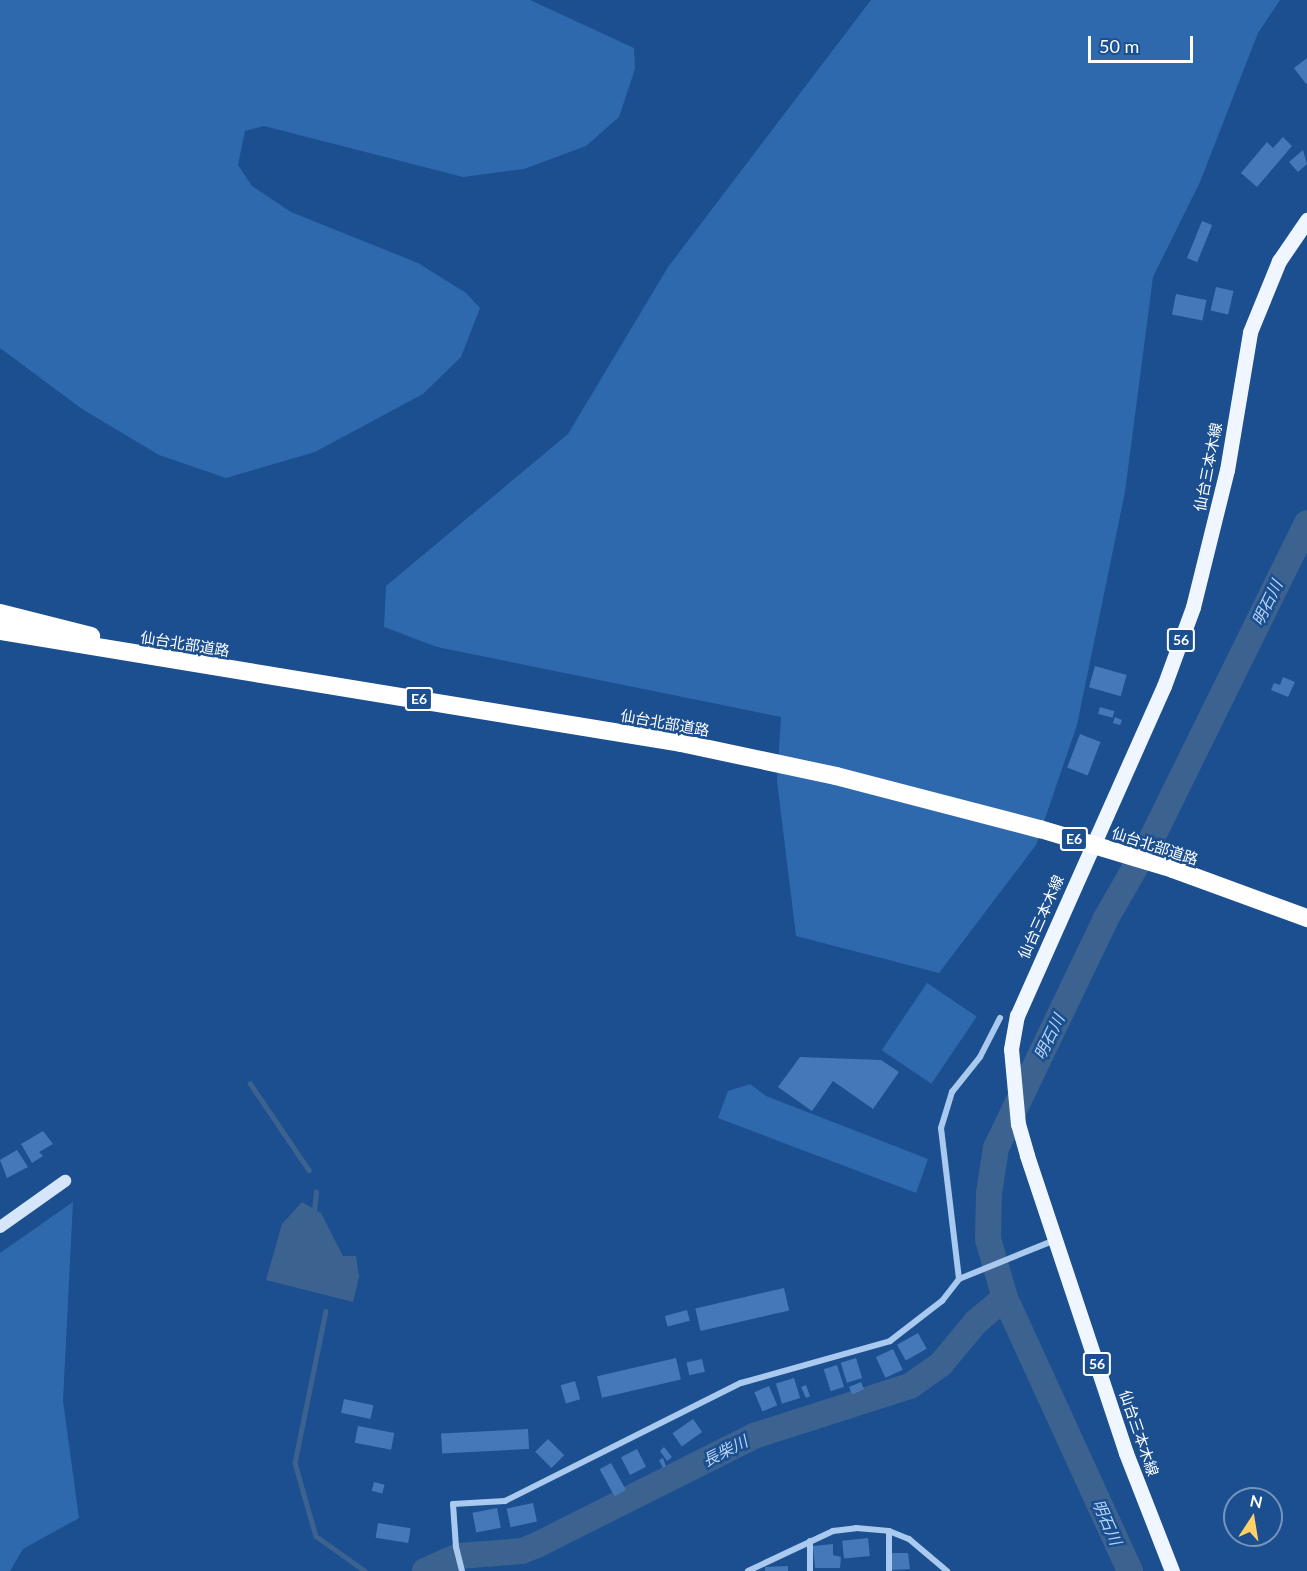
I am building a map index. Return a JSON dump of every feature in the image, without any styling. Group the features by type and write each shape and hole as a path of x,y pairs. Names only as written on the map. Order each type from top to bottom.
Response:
{"highway":[{"path":"0,613 233,670"},
{"name":"仙台北部道路","path":"0,631 670,741 836,776 1040,829 1173,869 1307,918"}],"main road":[{"name":"仙台三本木線","path":"1172,1571 1126,1452 1018,1124 1011,1049 1017,1016 1164,686 1193,607 1227,470 1250,332 1279,261 1307,220"}],"street":[{"path":"959,1279 941,1128 952,1092 980,1057 1000,1018"},
{"path":"0,1227 65,1181"},
{"path":"462,1569 456,1547 453,1504 505,1501 741,1383 890,1341 919,1322 959,1279 1056,1239"},
{"path":"748,1571 833,1531 889,1531 909,1539 947,1571"},
{"path":"889,1531 889,1571"},
{"path":"810,1541 810,1571"}],"shaded area":[{"path":"0,0 530,0 634,48 635,69 619,117 586,146 524,169 463,177 264,126 245,131 238,165 252,186 291,212 418,263 466,293 480,308 461,357 423,394 315,452 226,478 159,455 82,409 0,348"},
{"path":"871,0 1280,0 1258,33 1200,182 1153,277 1125,492 1077,725 1036,845 939,973 796,936 777,781 781,717 437,647 384,627 386,586 568,434 668,267"},
{"path":"927,983 977,1017 931,1084 882,1050"},
{"path":"750,1084 766,1096 928,1159 916,1193 718,1118 728,1091"},
{"path":"73,1202 63,1401 79,1518 23,1549 10,1571 0,1571 0,1253"},
{"path":"302,1202 321,1213 343,1256 356,1256 359,1277 353,1302 266,1280 282,1224"}],"building":[{"path":"1307,58 1307,83 1306,84 1294,68"},
{"path":"1283,137 1292,146 1257,187 1241,173 1267,142 1273,148"},
{"path":"1303,150 1307,164 1298,172 1289,162"},
{"path":"1202,221 1212,225 1197,262 1187,258"},
{"path":"1216,287 1234,291 1228,314 1211,310"},
{"path":"1176,294 1206,300 1202,321 1172,315"},
{"path":"1095,666 1127,675 1121,696 1089,687"},
{"path":"1283,677 1295,682 1288,697 1271,690 1274,683 1280,685"},
{"path":"1100,707 1114,711 1112,718 1098,714"},
{"path":"1115,717 1122,720 1120,725 1113,723"},
{"path":"1080,734 1101,742 1088,775 1067,768"},
{"path":"800,1057 881,1060 899,1072 873,1109 833,1081 812,1111 778,1087"},
{"path":"43,1131 53,1144 39,1152 43,1156 32,1163 21,1144"},
{"path":"17,1150 28,1167 7,1178 0,1160"},
{"path":"784,1288 789,1310 701,1331 695,1308"},
{"path":"687,1310 690,1321 668,1327 665,1316"},
{"path":"918,1333 927,1349 906,1360 897,1345"},
{"path":"893,1349 903,1370 886,1378 876,1357"},
{"path":"676,1358 681,1379 602,1398 597,1376"},
{"path":"856,1358 862,1378 847,1383 841,1363"},
{"path":"702,1359 705,1372 689,1375 686,1363"},
{"path":"837,1365 844,1387 831,1391 824,1369"},
{"path":"794,1378 800,1398 782,1404 776,1384"},
{"path":"575,1381 580,1399 566,1403 561,1385"},
{"path":"861,1382 864,1389 852,1394 849,1387"},
{"path":"806,1385 810,1396 806,1398 801,1387"},
{"path":"769,1386 777,1405 762,1412 754,1392"},
{"path":"344,1399 373,1405 370,1419 341,1413"},
{"path":"693,1419 702,1432 682,1446 673,1433"},
{"path":"358,1426 394,1433 391,1450 355,1443"},
{"path":"528,1429 529,1449 442,1454 441,1434"},
{"path":"548,1439 564,1455 552,1468 535,1452"},
{"path":"664,1447 672,1457 667,1461 660,1451"},
{"path":"637,1449 646,1467 630,1475 621,1457"},
{"path":"663,1458 666,1466 663,1468 659,1460"},
{"path":"611,1463 626,1490 615,1496 600,1469"},
{"path":"374,1482 385,1485 382,1494 372,1491"},
{"path":"533,1503 537,1522 511,1527 507,1509"},
{"path":"497,1508 501,1528 476,1532 472,1513"},
{"path":"378,1523 411,1528 408,1543 376,1538"},
{"path":"868,1538 870,1556 844,1559 842,1541"},
{"path":"833,1544 833,1555 841,1557 840,1568 815,1568 813,1546"},
{"path":"892,1553 908,1553 910,1569 892,1570"},
{"path":"788,1566 788,1571 765,1571 765,1567"}],"waterway":[{"name":"明石川","path":"1130,1571 1005,1298 988,1239 989,1193 996,1148 1105,920 1151,840 1307,523"},
{"path":"250,1083 309,1170"},
{"path":"314,1211 316,1192"},
{"name":"長柴川","path":"425,1571 459,1556 522,1551 754,1436 910,1386 941,1364 976,1322 1005,1298"},
{"path":"326,1311 295,1463 316,1536 365,1571"}]}
